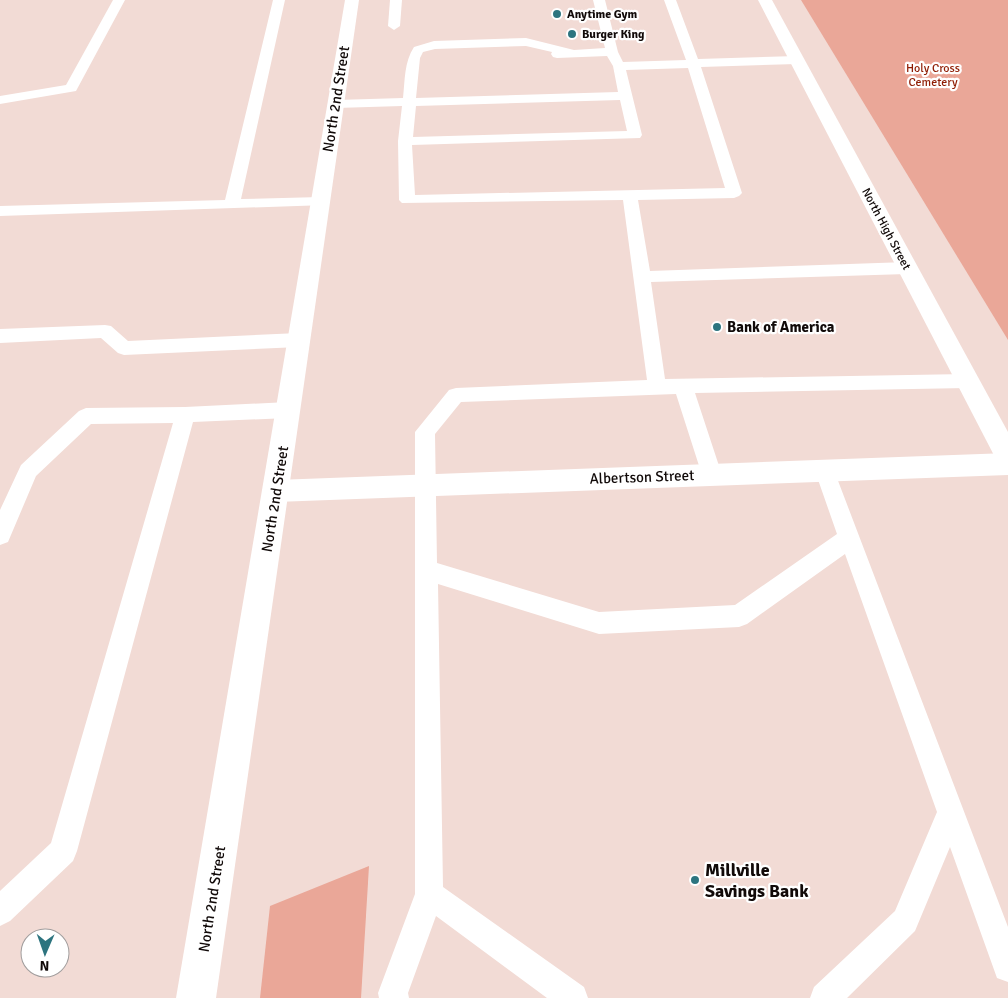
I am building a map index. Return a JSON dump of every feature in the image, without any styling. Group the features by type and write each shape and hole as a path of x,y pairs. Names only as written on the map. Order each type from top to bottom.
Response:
{"street":[{"name":"North 2nd Street","path":"196,998 352,0"},
{"name":"North High Street","path":"765,0 1008,457"},
{"name":"Albertson Street","path":"276,491 1008,464"}],"lane":[{"path":"0,100 71,88 118,0"},
{"path":"232,204 279,0"},
{"path":"394,26 396,0"},
{"path":"405,141 635,135 619,66 612,52 598,0"},
{"path":"612,52 414,58 405,141 407,200 734,192 694,63 670,0"},
{"path":"619,66 796,60"},
{"path":"336,104 626,96"},
{"path":"630,195 657,387"},
{"path":"0,211 320,202"},
{"path":"642,277 907,268"},
{"path":"0,336 105,331 124,348 299,340"},
{"path":"394,998 393,993 429,894 425,432 456,394 683,386 967,381"},
{"path":"683,386 712,475"},
{"path":"0,535 28,471 86,416 185,415 288,410"},
{"path":"0,911 63,851 185,415"},
{"path":"825,471 1008,967"},
{"path":"426,570 599,623 739,616 850,538"},
{"path":"825,998 905,921 950,811"},
{"path":"429,894 573,998"}],"green space":[{"name":"Holy Cross Cemetery","path":"801,0 1008,0 1008,340"},
{"path":"369,866 361,998 260,998 270,906"}],"place":[{"name":"Anytime Gym","path":"557,14"},
{"name":"Burger King","path":"572,34"},
{"name":"Bank of America","path":"717,327"},
{"name":"Millville Savings Bank","path":"695,880"}]}
